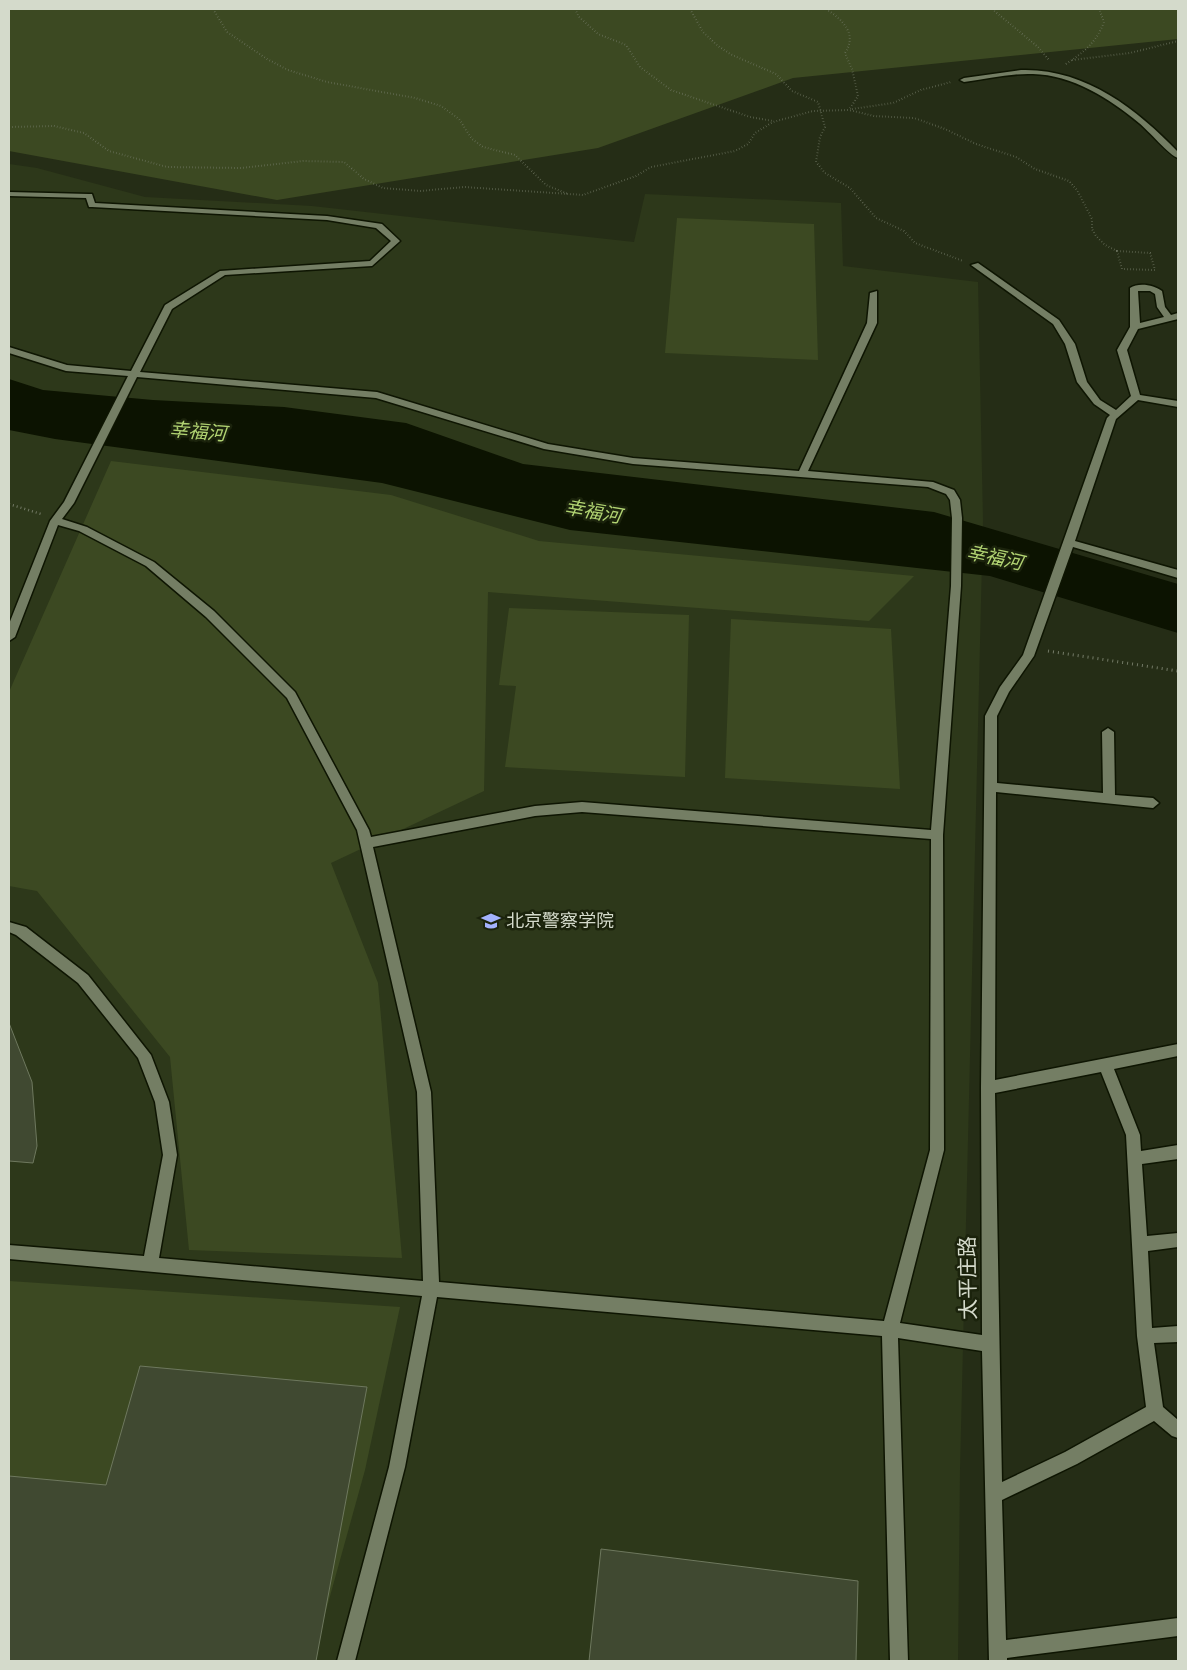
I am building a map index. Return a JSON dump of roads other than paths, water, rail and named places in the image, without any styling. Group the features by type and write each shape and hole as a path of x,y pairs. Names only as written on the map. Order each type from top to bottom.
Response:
{"street":[{"path":"964,80 1016,73 1047,74 1103,92 1129,110 1178,156"},
{"path":"9,194 89,196 92,205 327,218 379,226 396,241 372,263 223,273 168,307 69,503 55,521 9,637"},
{"path":"975,265 1056,322 1070,344 1082,382 1097,402 1116,414 1136,397 1178,404"},
{"path":"1136,397 1122,350 1135,327 1134,288 1152,288 1159,293 1161,307 1174,317"},
{"path":"802,474 872,324 874,293"},
{"path":"1135,327 1174,317"},
{"path":"9,350 66,368 377,395 547,447 633,461 929,484 950,492 955,500 957,518 956,586 937,835 937,1150 890,1329 899,1661"},
{"name":"太平庄路","path":"998,1656 990,1344 988,1088 989,836 992,716 1004,690 1031,648 1069,545 1112,418 1116,414"},
{"path":"55,521 83,529 150,564 210,614 291,695 363,830 424,1092 431,1288 397,1467 346,1661"},
{"path":"1069,545 1178,574"},
{"path":"1108,732 1109,798"},
{"path":"991,787 1153,803"},
{"path":"366,843 535,811 582,807 937,835"},
{"path":"9,927 21,931 83,979 144,1055 162,1102 170,1155 150,1264"},
{"path":"988,1088 1178,1050"},
{"path":"1105,1065 1133,1136 1133,1159 1141,1244 1145,1336 1155,1411 1178,1430"},
{"path":"1133,1159 1178,1152"},
{"path":"1141,1244 1178,1240"},
{"path":"9,1252 890,1329 990,1344"},
{"path":"1145,1336 1178,1334"},
{"path":"994,1495 1071,1458 1155,1411"},
{"path":"998,1656 1178,1627"}],"water":[{"name":"幸福河","path":"9,379 43,390 153,400 284,407 406,423 523,464 934,512 1178,584 1178,633 990,576 570,530 382,483 55,439 9,430"}],"place":[{"name":"北京警察学院","path":"491,921"}]}
